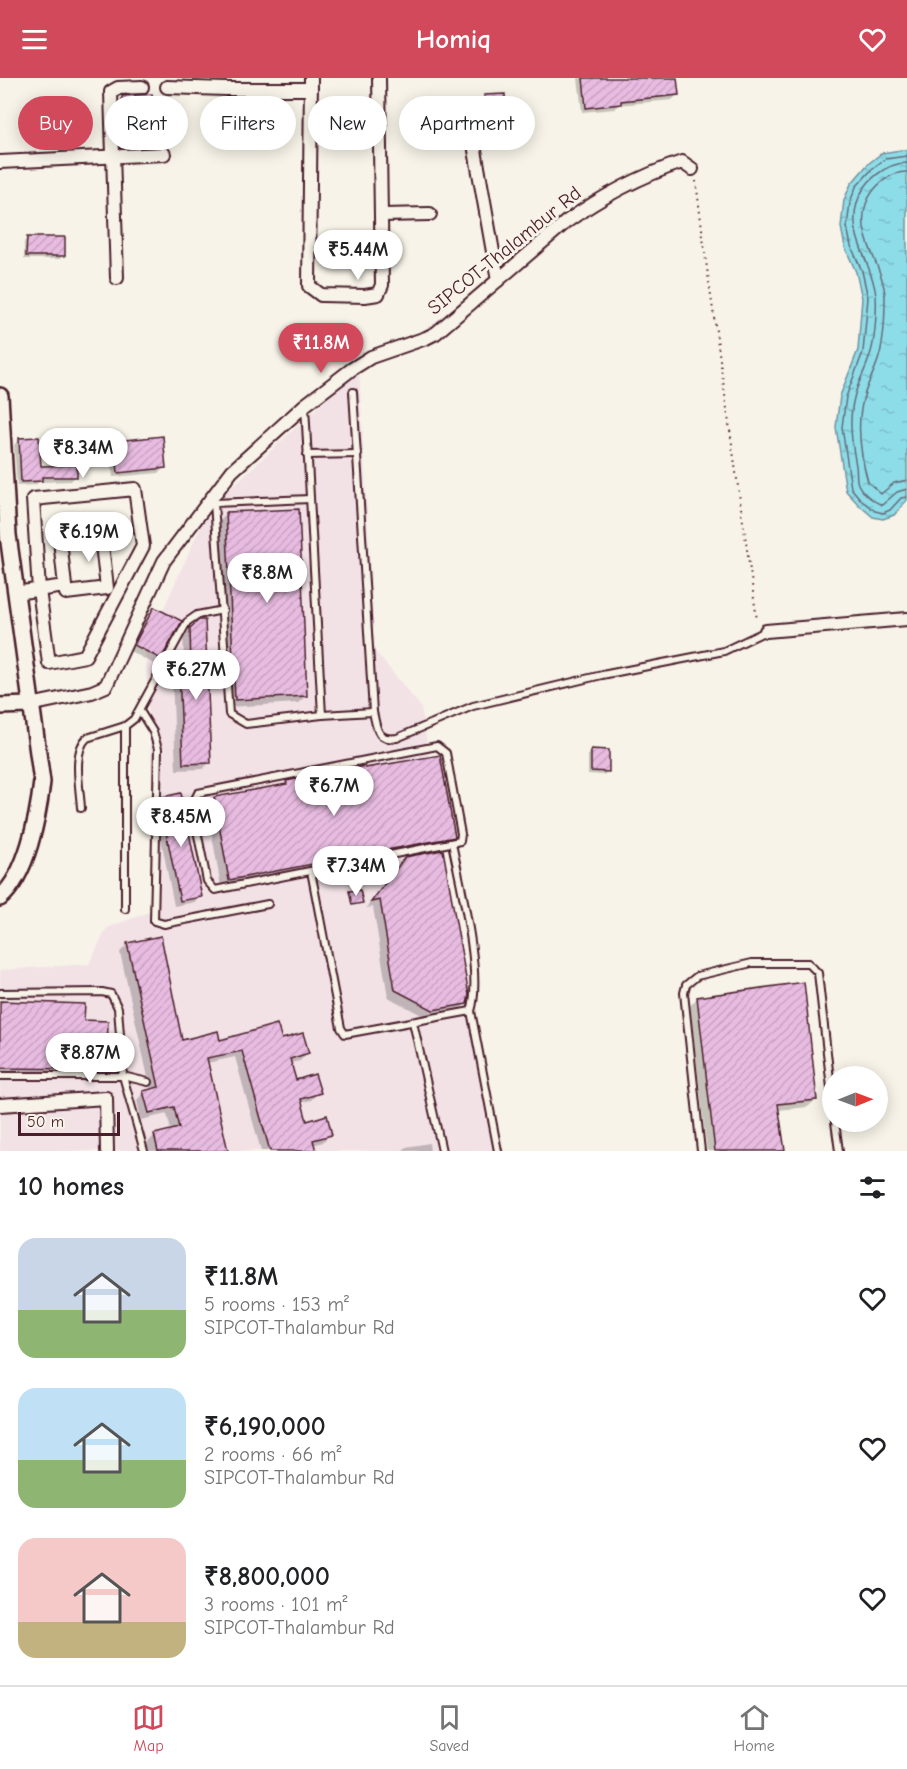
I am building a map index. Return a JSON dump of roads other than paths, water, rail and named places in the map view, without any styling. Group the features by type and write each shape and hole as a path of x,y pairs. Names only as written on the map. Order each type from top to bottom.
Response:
{"street":[{"path":"167,87 225,89 311,83 309,286 321,295 364,296 378,294 382,285 379,78"},
{"path":"117,278 111,92 118,87 142,87"},
{"path":"475,150 498,280"},
{"path":"0,162 164,154"},
{"name":"SIPCOT-Thalambur Rd","path":"0,706 30,705 92,692 106,686 164,561 232,471 305,405 371,357 436,333 566,222 587,207 665,168 682,162 692,169"},
{"path":"382,215 430,214"},
{"path":"0,396 8,536 42,782 38,815 15,882 0,898"},
{"path":"135,489 143,546 85,656 50,663 39,590 33,499 135,489"},
{"path":"101,536 107,588 66,593 65,586 60,540 101,536"},
{"path":"15,592 65,586"},
{"path":"766,631 907,619"},
{"path":"0,1105 106,1098 107,1151"}],"lane":[{"path":"354,392 373,712 378,731 383,738 387,740 397,738 473,706 602,675 724,651 766,631"},
{"path":"305,405 322,715"},
{"path":"307,455 358,454"},
{"path":"310,499 214,503 223,610 227,703 230,714 246,724 322,715 373,712"},
{"path":"81,808 78,753 82,742 87,738 125,726 134,719 188,622 197,615 223,610"},
{"path":"140,711 153,732 158,749 154,921 164,924 268,904"},
{"path":"125,726 125,909"},
{"path":"437,746 446,753 461,834 460,842 452,843 215,890 207,881 192,805 198,793 437,746"},
{"path":"452,843 471,941 475,998 471,1011 498,1151"},
{"path":"310,871 340,1028 345,1034 471,1011"},
{"path":"701,1151 684,993 686,985 696,976 752,963 808,963 818,973 828,1066"},
{"path":"0,993 102,992 111,994 118,1008 123,1076 144,1151"},
{"path":"413,1022 442,1151"},
{"path":"0,1076 123,1076 148,1082"},
{"path":"837,1132 839,1151"}],"water":[{"path":"907,150 907,500 894,515 883,519 873,517 846,491 836,427 840,396 858,350 862,298 856,272 845,247 841,227 844,200 851,184 868,164 882,153"}]}
